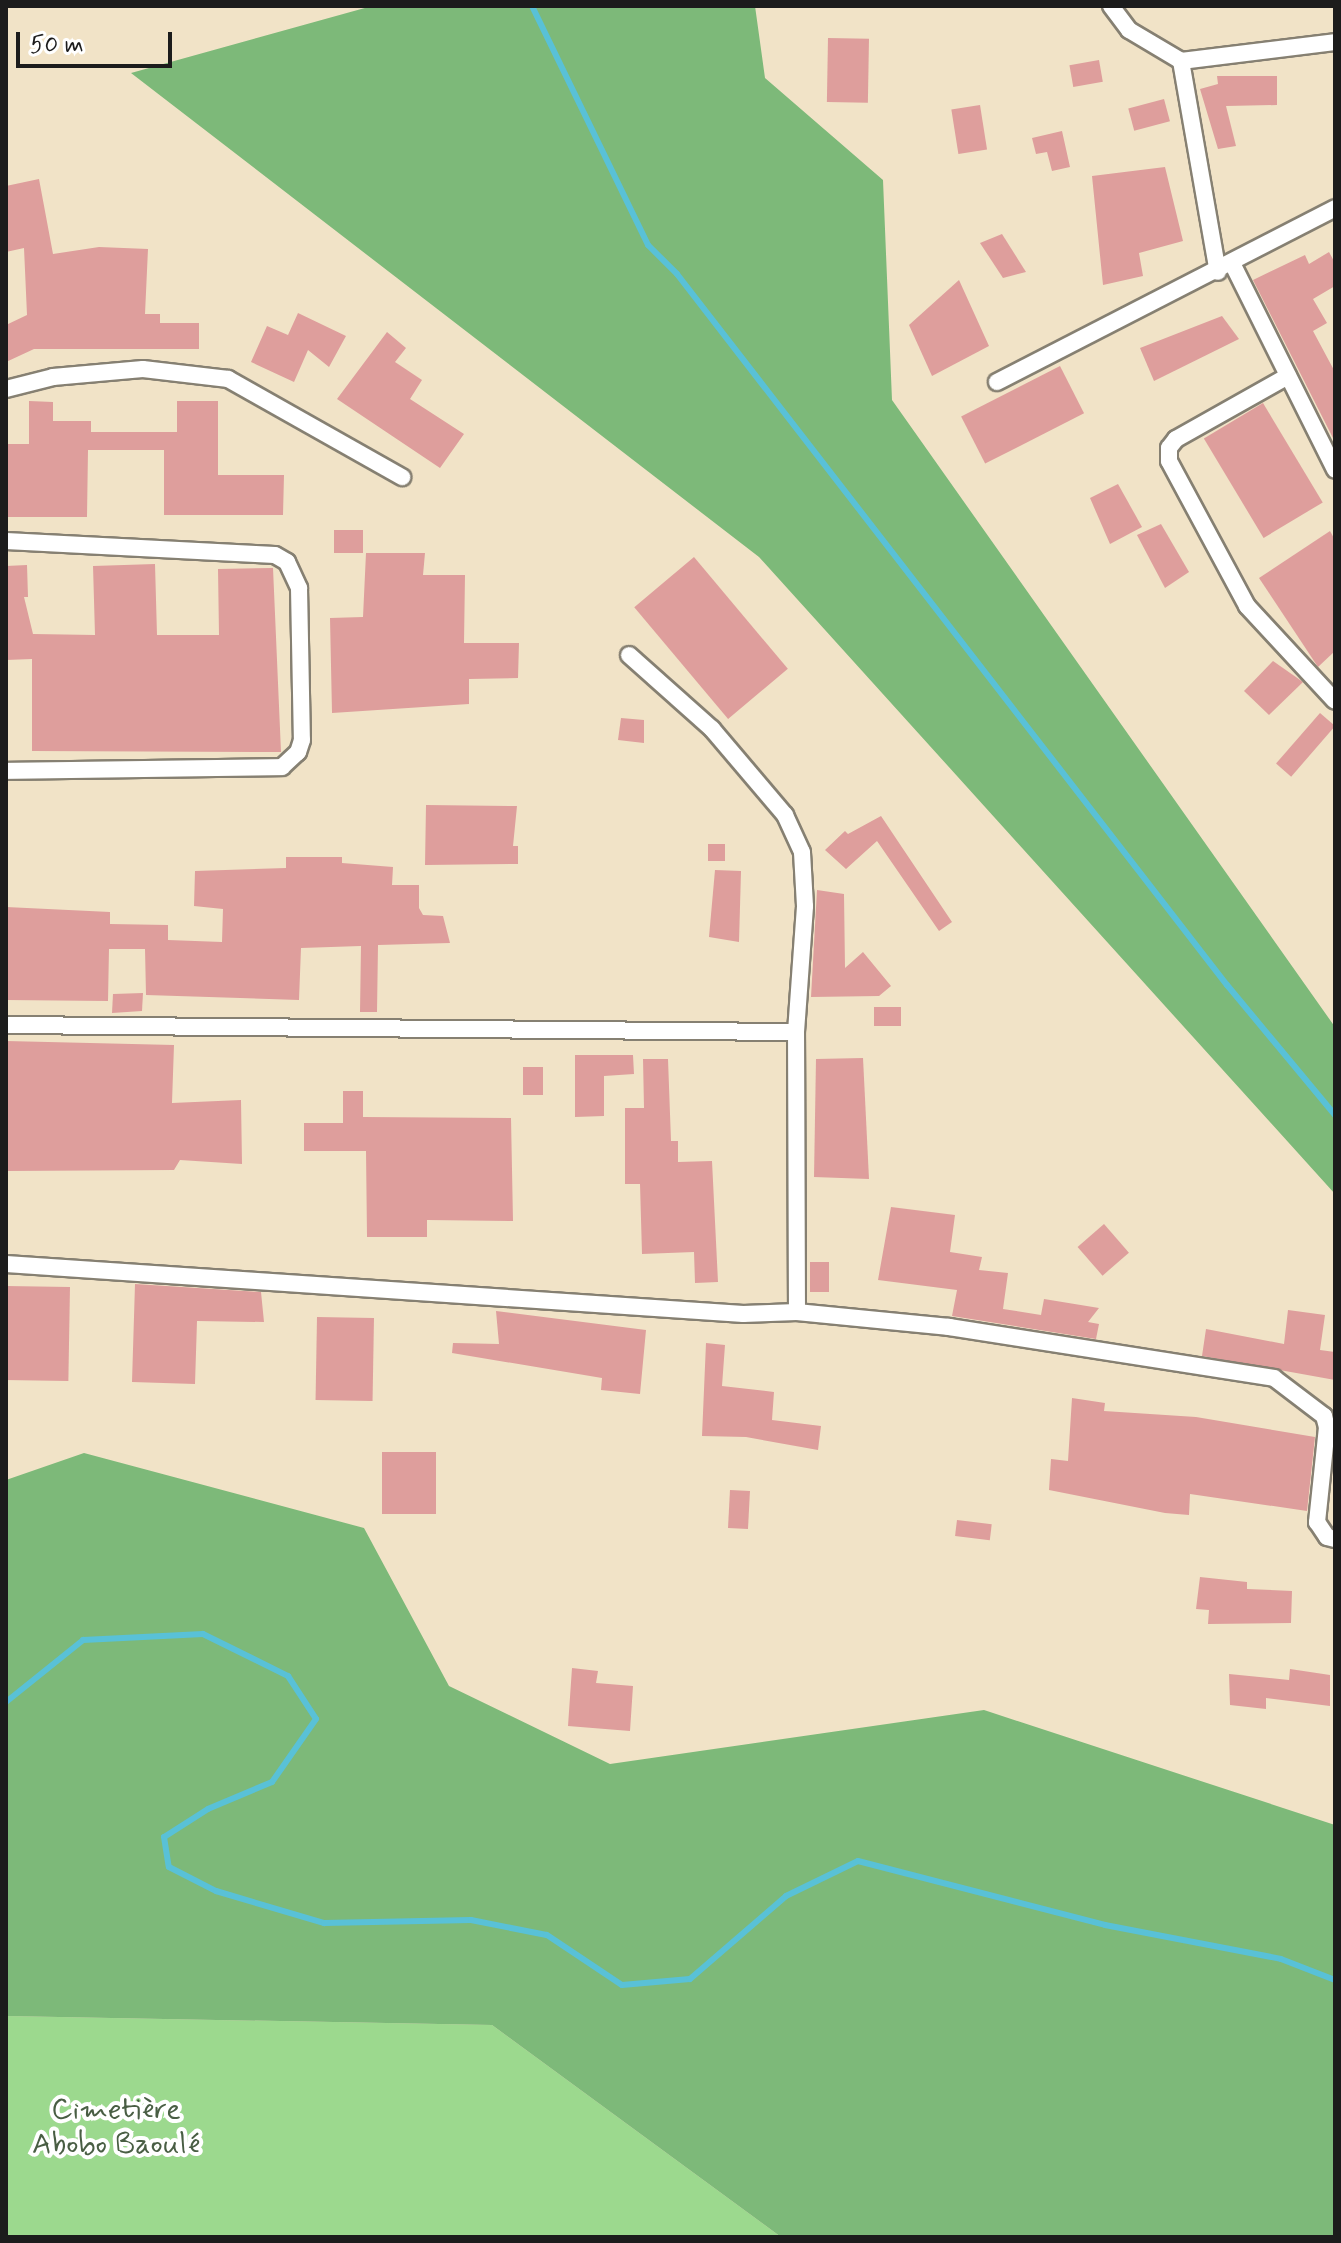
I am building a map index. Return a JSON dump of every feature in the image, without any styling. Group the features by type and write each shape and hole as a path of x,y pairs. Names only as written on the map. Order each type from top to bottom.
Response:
{"street":[{"path":"1111,6 1129,30 1181,61 1335,42"},
{"path":"1181,61 1225,268 1288,376 1333,462"},
{"path":"997,382 1225,268 1335,208"},
{"path":"6,389 53,377 143,369 228,379 402,477"},
{"path":"1288,376 1176,439 1169,448 1169,461 1247,606 1335,701"},
{"path":"6,541 275,555 287,562 299,588 302,740 298,752 282,767 6,771"},
{"path":"629,655 712,729 785,815 802,852 805,906 796,1032 797,1312"},
{"path":"6,1025 796,1032"},
{"path":"6,1264 743,1314 797,1312 949,1327 1274,1378 1324,1416 1327,1427 1317,1522 1327,1537 1335,1539"}],"green space":[{"path":"372,6 755,6 765,78 883,180 892,400 1335,1027 1335,1194 759,557 131,73"},
{"path":"84,1453 364,1528 449,1686 610,1764 984,1710 1335,1825 1335,2237 781,2237 492,2025 6,2016 6,1480"},
{"name":"Cimetière Abobo Baoulé","path":"6,2016 492,2025 781,2237 6,2237"}],"building":[{"path":"828,38 869,39 868,103 827,102"},
{"path":"1099,60 1103,82 1073,87 1069,65"},
{"path":"1217,76 1277,76 1277,105 1226,106 1236,146 1218,149 1200,89 1218,84"},
{"path":"1164,99 1170,121 1134,131 1128,109"},
{"path":"980,105 987,149 958,154 951,110"},
{"path":"1062,131 1070,167 1052,171 1047,152 1036,154 1032,138"},
{"path":"1165,167 1183,241 1139,253 1143,276 1103,285 1092,176"},
{"path":"39,179 53,254 99,247 148,249 145,314 160,314 160,323 199,323 199,349 34,349 6,362 6,325 27,315 24,248 6,252 6,186"},
{"path":"1002,234 1026,272 1003,278 980,243"},
{"path":"1329,252 1335,263 1335,286 1313,299 1327,323 1313,331 1335,372 1335,442 1253,280 1305,255 1309,264"},
{"path":"959,280 989,346 932,376 909,325"},
{"path":"298,313 346,336 329,367 308,350 294,382 251,362 267,326 288,335"},
{"path":"1222,316 1239,339 1154,381 1140,348"},
{"path":"387,332 406,348 395,362 422,380 410,399 464,434 440,468 337,399"},
{"path":"1060,366 1084,413 985,464 961,416"},
{"path":"29,401 53,402 53,421 91,421 91,432 177,432 177,401 218,401 218,475 284,475 283,515 164,515 164,450 88,450 87,517 6,517 6,444 29,444"},
{"path":"1263,403 1323,502 1264,538 1204,439"},
{"path":"1118,484 1142,527 1110,544 1090,498"},
{"path":"1161,524 1189,572 1165,588 1137,535"},
{"path":"334,530 363,530 363,553 334,553"},
{"path":"1330,531 1335,540 1335,651 1318,667 1259,578"},
{"path":"366,553 425,553 423,575 465,575 464,643 519,643 518,678 469,679 469,704 332,713 330,618 363,617"},
{"path":"694,557 788,669 728,719 634,607"},
{"path":"155,564 157,635 219,635 218,569 273,568 281,752 32,751 32,659 6,660 6,566 27,565 28,597 24,597 33,634 95,635 93,566"},
{"path":"1273,661 1303,682 1269,715 1244,691"},
{"path":"1320,713 1335,726 1291,777 1276,764"},
{"path":"621,718 644,720 644,743 618,740"},
{"path":"426,805 517,806 513,846 518,846 518,864 425,865"},
{"path":"881,816 952,922 939,931 877,841 846,869 825,850 845,831 848,834"},
{"path":"708,844 725,844 725,861 708,861"},
{"path":"286,857 342,857 342,863 393,867 392,885 419,885 419,908 423,915 443,916 450,943 378,945 377,1012 360,1012 361,946 301,948 299,1000 146,995 145,949 109,949 108,1001 6,1000 6,907 110,912 110,924 168,925 168,940 222,942 223,909 194,906 195,871 286,868"},
{"path":"715,870 741,871 739,942 709,937"},
{"path":"817,890 844,894 845,968 863,952 891,986 879,996 811,997"},
{"path":"143,993 142,1011 112,1013 113,994"},
{"path":"874,1007 901,1007 901,1026 874,1026"},
{"path":"6,1041 174,1045 172,1103 241,1100 242,1164 180,1160 174,1170 6,1171"},
{"path":"575,1055 633,1055 634,1074 604,1076 604,1116 575,1117"},
{"path":"863,1058 869,1179 814,1177 816,1059"},
{"path":"643,1059 668,1059 671,1141 678,1141 678,1162 712,1161 718,1282 695,1283 694,1252 642,1254 640,1184 625,1184 625,1108 644,1108"},
{"path":"523,1067 543,1067 543,1095 523,1095"},
{"path":"343,1091 363,1091 363,1117 511,1118 513,1221 427,1220 427,1237 367,1237 366,1151 304,1151 304,1123 343,1123"},
{"path":"891,1207 955,1215 950,1252 982,1257 979,1270 1008,1273 1003,1309 1041,1315 1044,1299 1099,1308 1088,1322 1099,1324 1096,1339 952,1316 957,1290 878,1280"},
{"path":"1104,1224 1129,1253 1103,1276 1078,1247"},
{"path":"810,1262 829,1262 829,1292 810,1292"},
{"path":"135,1284 261,1292 264,1322 197,1321 195,1384 132,1382"},
{"path":"6,1286 70,1287 68,1381 6,1380"},
{"path":"1288,1310 1325,1315 1320,1350 1335,1352 1335,1380 1202,1356 1206,1329 1284,1344"},
{"path":"496,1311 646,1330 640,1394 601,1390 602,1378 452,1353 453,1343 499,1344"},
{"path":"317,1317 374,1318 373,1401 316,1400"},
{"path":"706,1343 725,1345 722,1386 774,1392 772,1420 821,1426 818,1450 746,1437 702,1436"},
{"path":"1072,1398 1105,1403 1104,1411 1196,1417 1315,1437 1307,1511 1190,1494 1189,1515 1049,1490 1051,1459 1068,1461"},
{"path":"382,1452 436,1452 436,1514 382,1514"},
{"path":"730,1490 750,1491 748,1529 728,1528"},
{"path":"957,1520 992,1524 990,1540 955,1536"},
{"path":"1200,1577 1247,1582 1247,1589 1292,1591 1291,1623 1208,1624 1209,1610 1196,1609"},
{"path":"572,1668 598,1671 596,1683 633,1686 630,1731 568,1726"},
{"path":"1290,1669 1330,1675 1330,1706 1266,1698 1266,1709 1230,1705 1229,1674 1289,1680"}],"waterway":[{"path":"532,6 648,245 677,274 1227,985 1335,1115"},
{"path":"6,1702 83,1640 203,1634 288,1676 316,1719 272,1782 208,1809 164,1837 169,1867 216,1891 324,1923 471,1920 547,1935 622,1985 690,1979 786,1896 858,1861 1105,1925 1281,1959 1335,1980"}]}
